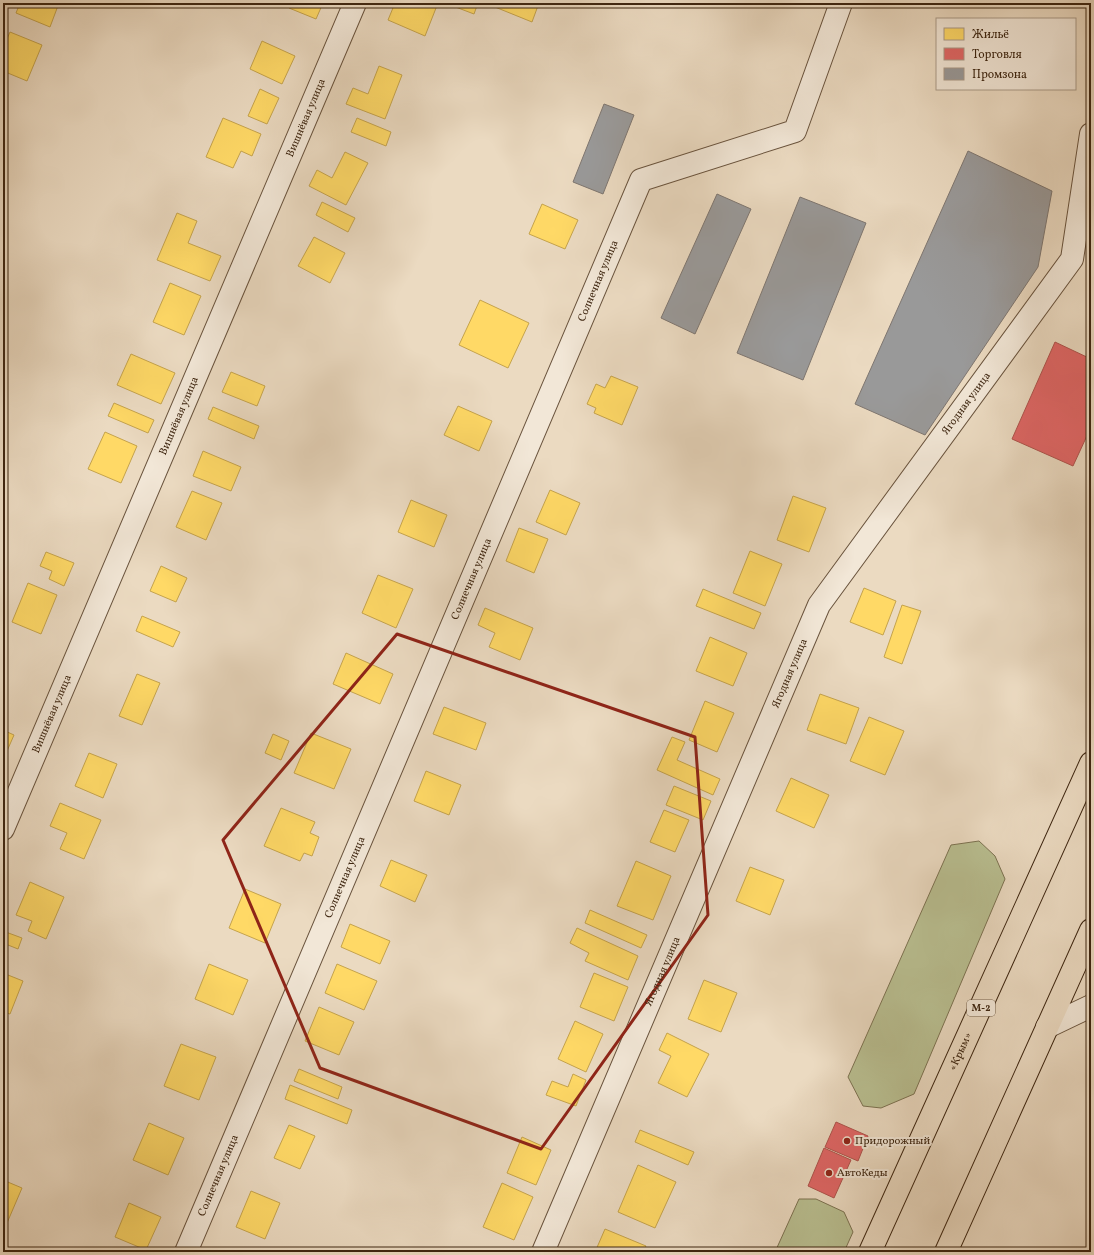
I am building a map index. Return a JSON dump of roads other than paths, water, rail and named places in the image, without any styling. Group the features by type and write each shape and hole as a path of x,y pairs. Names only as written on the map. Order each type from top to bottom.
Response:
{"main road":[{"name":"«Крым»","path":"870,1252 1091,764"},
{"path":"946,1252 1091,930"}],"street":[{"name":"Вишнёвая улица","path":"3,829 355,3"},
{"name":"Солнечная улица","path":"186,1252 641,180 795,131 842,3"},
{"name":"Ягодная улица","path":"543,1252 819,605 1072,259 1091,134"},
{"path":"1047,1027 1091,1006"}],"place":[{"name":"Придорожный","path":"847,1141"},
{"name":"АвтоКеды","path":"829,1173"}]}
